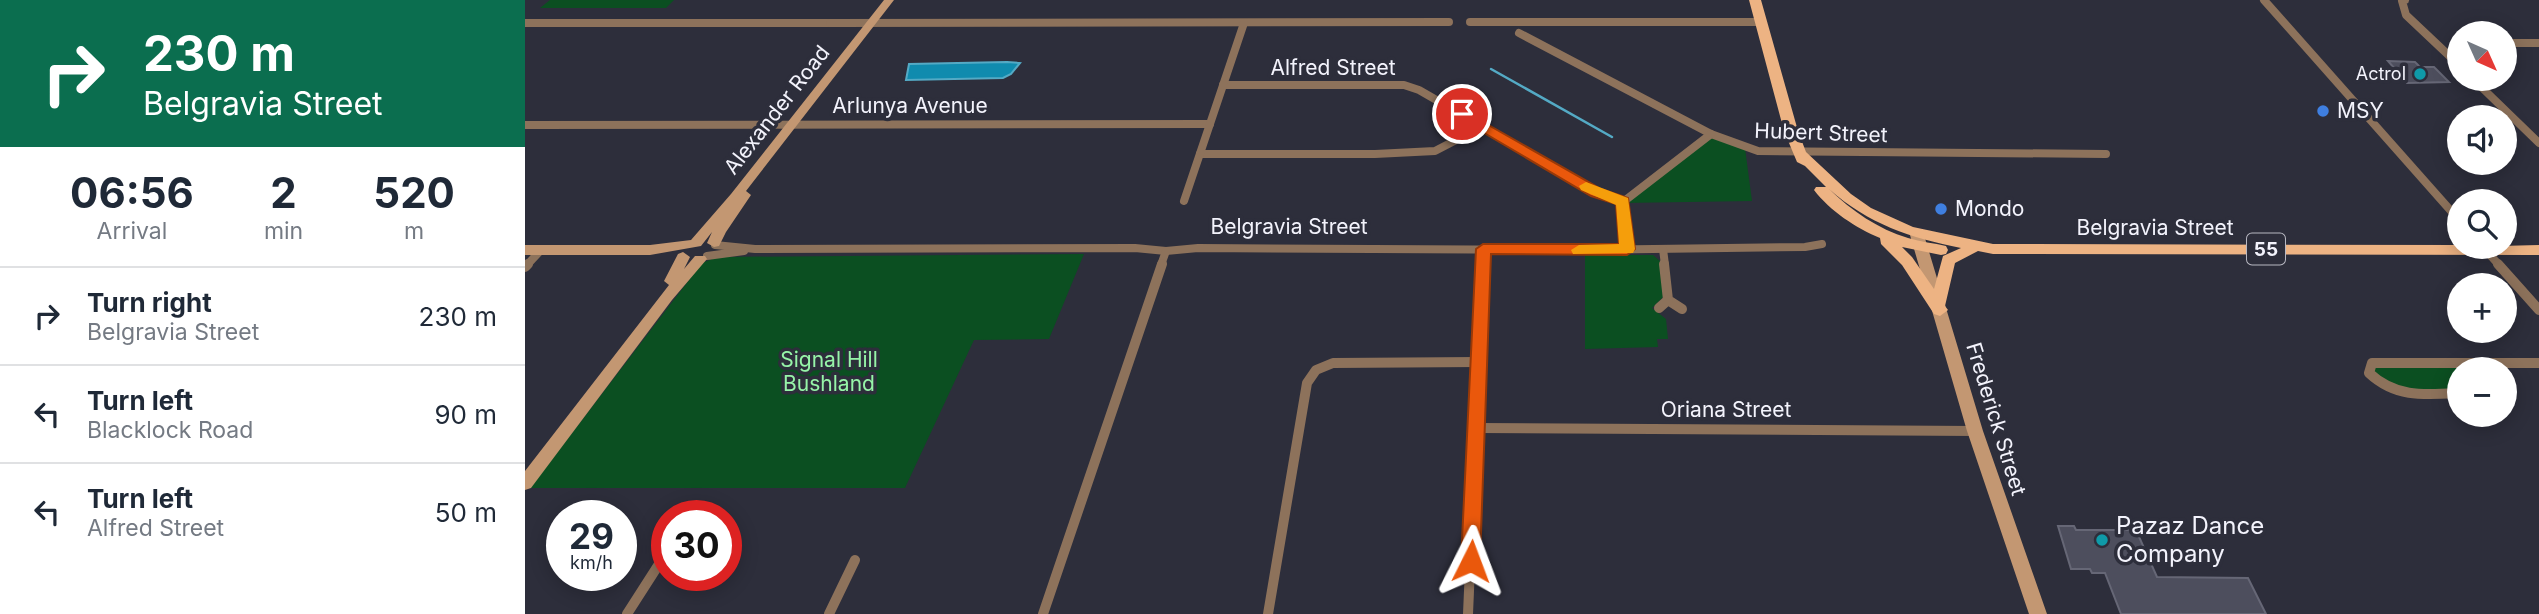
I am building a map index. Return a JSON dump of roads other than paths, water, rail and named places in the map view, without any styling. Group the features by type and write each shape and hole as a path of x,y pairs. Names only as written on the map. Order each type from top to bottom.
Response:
{"main road":[{"name":"Alexander Road","path":"875,23 889,0"},
{"name":"Alexander Road","path":"683,257 685,250 714,224 896,0"},
{"name":"55","path":"1755,0 1791,131 1808,173 1828,197 1859,222 1880,234 1971,250 1993,249"},
{"name":"Alexander Road","path":"525,483 667,297 709,250 720,229 732,218 796,123"},
{"name":"Belgravia Street","path":"1800,153 1854,206 1918,241 1993,249 2447,248"},
{"path":"1880,234 1907,261 1939,308"},
{"path":"525,250 650,250 708,241 709,250 690,260 650,250"},
{"name":"Frederick Street","path":"1918,241 1975,431 2038,614"},
{"name":"Belgravia Street","path":"2517,249 2539,250"},
{"path":"1939,308 1948,260 1971,250"},
{"path":"525,470 637,326 655,298 673,279 683,257"}],"street":[{"path":"2263,0 2447,207"},
{"path":"2405,0 2402,1 2406,15 2447,54"},
{"path":"525,23 1449,22"},
{"path":"1470,22 1762,22"},
{"path":"1184,201 1244,23"},
{"name":"Hubert Street","path":"1519,33 1711,134 1758,151 2106,154"},
{"path":"2517,43 2539,43"},
{"name":"Alfred Street","path":"1223,85 1404,85 1419,90 1596,192 1623,202"},
{"path":"2485,91 2539,143"},
{"name":"Arlunya Avenue","path":"525,125 1210,124"},
{"path":"1200,154 1375,154 1435,151 1483,126"},
{"path":"1627,249 1623,202 1711,134"},
{"name":"Belgravia Street","path":"709,250 1663,249 1805,247 1822,244"},
{"path":"1468,614 1483,249"},
{"path":"1663,249 1668,300"},
{"path":"525,267 541,250"},
{"path":"1043,614 1166,251"},
{"path":"2494,259 2539,310"},
{"path":"1659,308 1668,300"},
{"path":"1668,300 1682,309"},
{"path":"1268,614 1307,383 1316,370 1333,363 1478,362"},
{"path":"2447,365 2372,363 2369,373 2383,388 2404,395 2447,393"},
{"path":"2517,364 2539,363"},
{"name":"Oriana Street","path":"1477,428 1975,431"},
{"path":"829,614 855,560"},
{"path":"627,614 651,575"}],"water":[{"path":"1020,63 1011,74 1003,78 906,80 909,64"}],"waterway":[{"path":"1491,69 1612,137"}],"place":[{"name":"Actrol","path":"2420,74"},
{"name":"MSY","path":"2323,111"},
{"name":"Mondo","path":"1941,209"},
{"name":"Pazaz Dance Company","path":"2102,540"}],"park label":[{"name":"Signal Hill Bushland","path":"829,372"}]}
